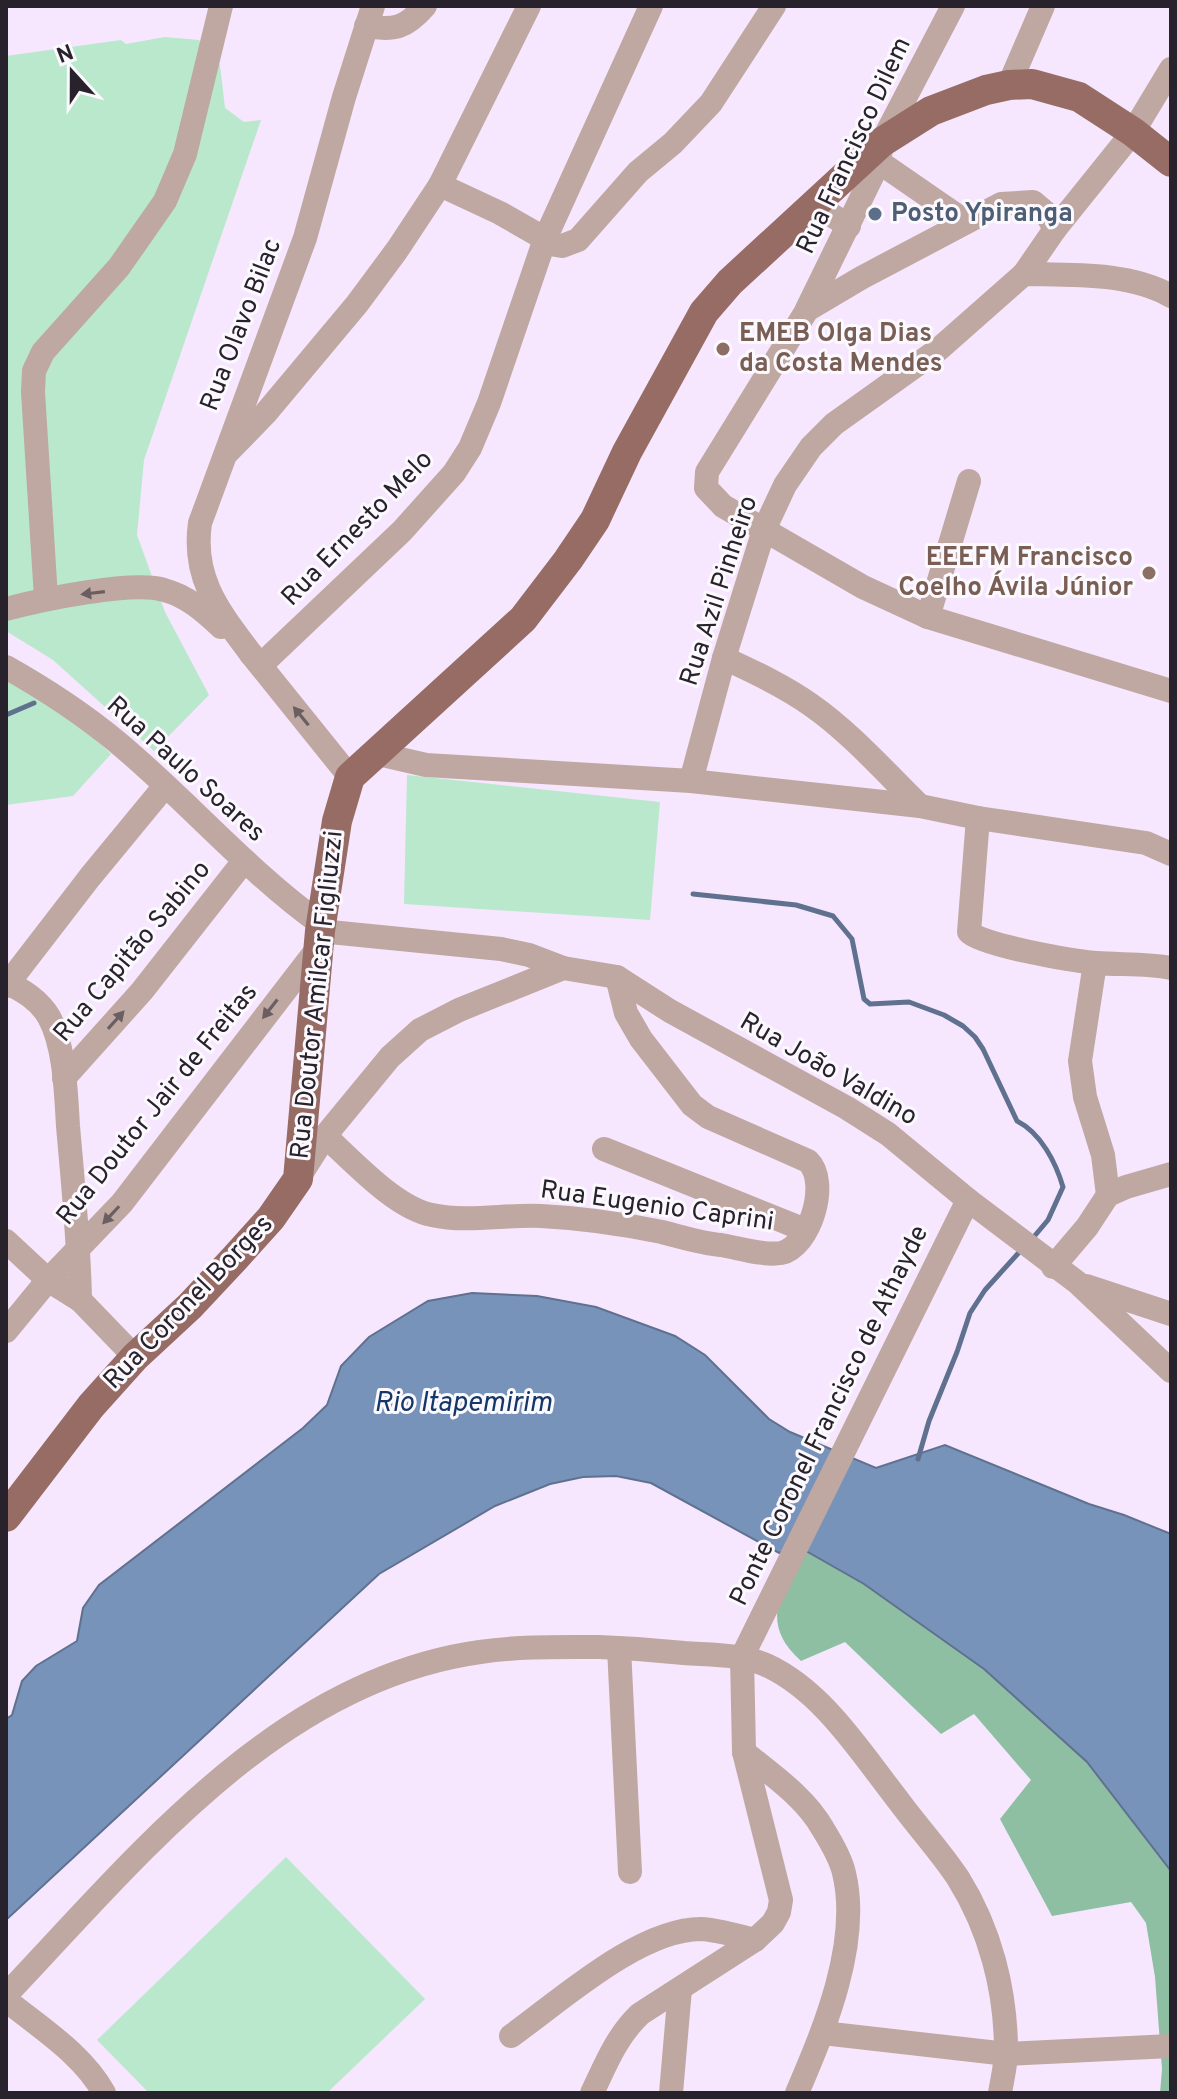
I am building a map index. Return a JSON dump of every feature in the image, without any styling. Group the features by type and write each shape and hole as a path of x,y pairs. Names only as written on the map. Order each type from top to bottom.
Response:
{"main road":[{"name":"Rua Doutor Amilcar Figliuzzi","path":"298,1179 320,934 337,821 350,777 523,619 568,560 595,520 627,452 704,312 730,282 814,204 931,111 986,90 1032,84 1079,97 1133,132 1171,162"},
{"name":"Rua Coronel Borges","path":"6,1517 91,1406 135,1357 190,1306 235,1258 271,1218 298,1179"}],"street":[{"path":"46,598 34,371 43,352 119,267 165,201 185,154 221,6"},
{"path":"370,16 386,30 415,17 425,6"},
{"path":"223,458 265,414 357,304 440,185 529,6"},
{"name":"Rua Ernesto Melo","path":"256,660 402,531 454,473 470,448 489,403 545,239 651,6"},
{"path":"440,185 562,246 578,240 630,180 690,126 727,81 774,6"},
{"name":"Rua Francisco Dilem","path":"764,530 710,495 706,488 707,472 807,310 849,226 880,152 953,6"},
{"path":"1009,85 1043,6"},
{"name":"Rua Olavo Bilac","path":"350,777 256,660 210,595 200,567 197,544 200,523 305,238 370,16"},
{"name":"Rua Azil Pinheiro","path":"691,781 724,658 764,530 785,485 811,447 834,424 939,349 1024,274 1055,229 1133,132 1171,69"},
{"path":"880,152 966,222"},
{"path":"807,310 1001,204 1033,202 1046,213 1055,229"},
{"path":"814,204 849,226"},
{"path":"1024,274 1098,276 1171,296"},
{"path":"928,617 969,481"},
{"path":"764,530 863,587 928,617 1171,691"},
{"name":"Rua Olavo Bilac","path":"6,609 46,598 146,587 163,589 203,610 256,660"},
{"path":"724,658 812,705 920,806"},
{"name":"Rua Paulo Soares","path":"6,667 52,693 99,727 293,904 320,934"},
{"path":"374,753 426,765 691,781 920,806 978,818 1146,843 1171,854"},
{"path":"80,1300 79,1249 64,1078 56,1034 49,1016 37,1001 7,984 165,786"},
{"path":"978,818 969,932 972,937 1095,963 1171,968"},
{"name":"Rua Capitão Sabino","path":"64,1078 142,991 244,861"},
{"path":"320,934 501,949 529,955 563,968 617,977 626,1013 655,1059 692,1105 708,1117 808,1161 814,1167 820,1185 814,1212 805,1230 604,1149"},
{"name":"Rua Doutor Jair de Freitas","path":"6,1331 48,1280 122,1203 320,934"},
{"path":"1095,963 1080,1061 1085,1097 1103,1155 1108,1195"},
{"name":"Rua Coronel Borges","path":"298,1179 325,1136 390,1057 420,1030 459,1010 563,968"},
{"name":"Rua João Valdino","path":"617,977 670,1011 847,1108 888,1134 968,1200 1078,1283 1171,1371"},
{"name":"Rua Eugenio Caprini","path":"325,1136 407,1205 431,1215 499,1218 539,1215 777,1253 794,1247 805,1230"},
{"path":"1035,1252 1087,1227 1108,1195 1171,1174"},
{"name":"Ponte Coronel Francisco de Athayde","path":"742,1657 968,1200"},
{"path":"6,1241 48,1280 80,1300 135,1357"},
{"name":"Rua João Valdino","path":"1078,1283 1171,1314"},
{"path":"104,2093 92,2073 6,1997 133,1862 227,1772 312,1712 367,1685 422,1665 479,1652 548,1646 742,1657 768,1666 797,1684 821,1706 845,1732 956,1876 975,1908 993,1952 1002,1998 1007,2054 1000,2093"},
{"path":"619,1648 630,1872"},
{"path":"592,2093 627,2026 640,2014 755,1940 773,1923 779,1912 781,1900 744,1752 742,1657"},
{"path":"744,1752 790,1789 822,1826 844,1871 849,1904 844,1951 823,2033 797,2093"},
{"path":"511,2036 619,1958 653,1940 703,1929 755,1940"},
{"path":"671,2093 680,1989"},
{"path":"823,2033 1007,2054 1171,2046"}],"green space":[{"path":"165,37 199,40 220,65 225,108 244,122 261,120 144,460 137,535 165,612 209,695 154,751 53,660 6,631 6,56"},
{"path":"6,666 34,683 111,754 73,796 6,805"},
{"path":"407,775 660,802 650,920 404,904"},
{"path":"799,1547 864,1584 984,1669 1087,1762 1171,1871 1171,2093 1160,2093 1162,2069 1155,1977 1146,1923 1131,1902 1052,1916 1000,1819 1031,1780 974,1714 941,1734 845,1642 801,1661 788,1647 780,1633 778,1607"},
{"path":"286,1857 425,1999 327,2093 149,2093 97,2040"}],"water":[{"name":"Rio Itapemirim","path":"472,1293 537,1296 596,1307 675,1336 705,1355 769,1419 790,1432 876,1468 945,1445 1171,1534 1171,1871 1087,1762 984,1669 864,1584 799,1547 779,1553 651,1483 616,1476 583,1477 550,1484 495,1506 379,1574 6,1920 6,1719 12,1715 22,1681 36,1666 77,1641 83,1608 99,1585 303,1428 327,1405 341,1366 369,1337 428,1301"}],"waterway":[{"path":"6,715 34,703"},
{"path":"693,894 796,905 833,916 852,939 864,999 870,1004 909,1002 944,1015 975,1037 1017,1121 1026,1126 1046,1150 1063,1187 1048,1220 1032,1239"},
{"path":"918,1459 970,1313 985,1290 1022,1249"}],"place":[{"name":"Posto Ypiranga","path":"875,214"},
{"name":"EMEB Olga Dias da Costa Mendes","path":"723,349"},
{"name":"EEEFM Francisco Coelho Ávila Júnior","path":"1149,573"}]}
